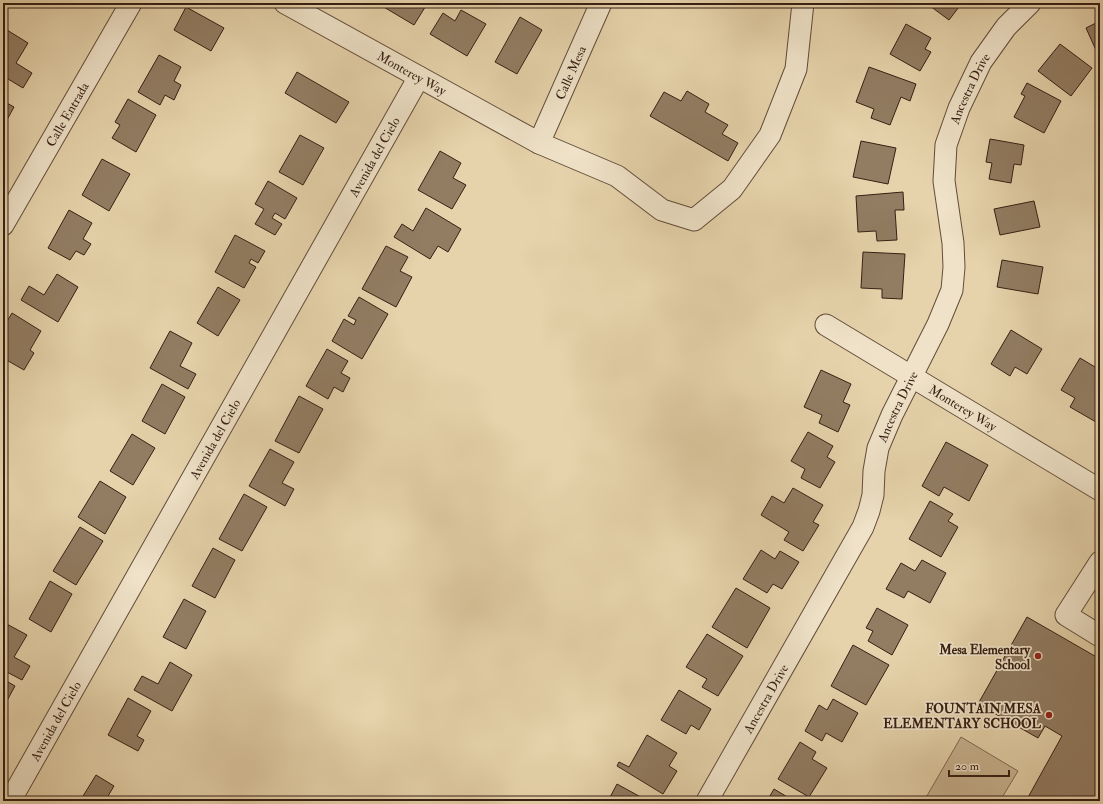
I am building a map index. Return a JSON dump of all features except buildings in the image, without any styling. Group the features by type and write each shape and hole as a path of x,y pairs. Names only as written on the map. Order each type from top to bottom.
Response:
{"street":[{"name":"Calle Entrada","path":"3,225 131,3"},
{"name":"Monterey Way","path":"285,3 539,143 617,176 662,210 694,220 732,189 770,135 796,69 803,3"},
{"name":"Calle Mesa","path":"539,143 601,3"},
{"name":"Ancestra Drive","path":"707,801 863,527 873,495 874,471 878,448 892,415 938,324 952,290 954,267 953,243 944,181 946,145 959,108 981,62 1006,27 1030,3"},
{"name":"Avenida del Cielo","path":"10,801 419,77"},
{"name":"Monterey Way","path":"826,325 1100,490"},
{"path":"1098,568 1066,615 1100,636"}],"shaded area":[{"path":"961,737 1018,771 1000,801 924,801"}],"place":[{"name":"Mesa Elementary School","path":"1038,656"},
{"name":"FOUNTAIN MESA ELEMENTARY SCHOOL","path":"1049,715"}]}
